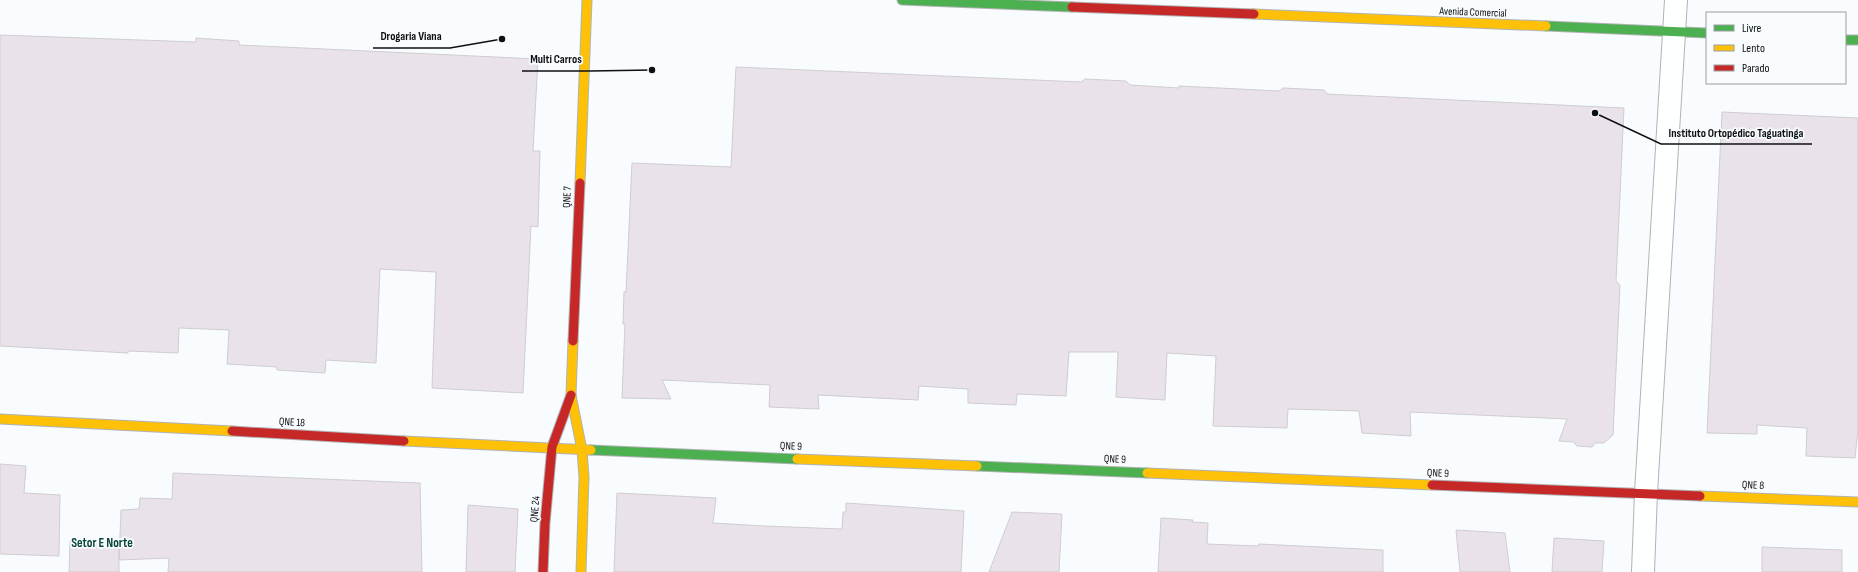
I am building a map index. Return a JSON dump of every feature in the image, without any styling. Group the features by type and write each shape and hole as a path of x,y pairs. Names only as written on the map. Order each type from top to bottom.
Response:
{"street":[{"name":"QNE 7","path":"582,450 572,395 587,0"},
{"name":"Avenida Comercial","path":"902,0 1706,34"},
{"path":"1643,572 1646,493 1676,0"},
{"path":"1846,40 1858,40"},
{"name":"QNE 7","path":"552,447 572,395"},
{"name":"QNE 18","path":"0,419 552,447 582,450"},
{"name":"QNE 24","path":"543,572 546,510 552,447"},
{"path":"581,572 584,476 582,450"},
{"name":"QNE 9","path":"582,450 1646,493"},
{"name":"QNE 8","path":"1646,493 1858,502"}],"building":[{"path":"0,35 196,42 196,38 239,41 239,45 538,59 533,151 540,151 538,227 531,226 523,393 432,388 436,272 380,269 376,363 326,360 325,373 277,370 277,367 227,364 229,330 179,328 178,353 128,351 128,353 0,346"},
{"path":"736,67 1081,82 1085,79 1126,81 1130,85 1179,88 1179,86 1279,91 1283,88 1324,90 1327,94 1624,108 1616,281 1620,285 1613,435 1604,443 1595,443 1592,447 1577,446 1573,442 1559,441 1567,419 1410,412 1411,436 1362,433 1359,411 1288,409 1287,428 1213,426 1216,356 1167,353 1165,400 1116,397 1118,352 1069,352 1066,396 1017,394 1016,405 968,403 968,389 919,386 918,400 818,395 819,409 769,407 770,385 662,380 671,399 622,398 625,324 623,324 624,292 626,292 632,163 731,167"},
{"path":"1722,112 1858,118 1858,430 1855,458 1806,456 1807,428 1757,425 1757,434 1707,433"},
{"path":"0,464 26,466 24,493 60,495 59,556 0,554"},
{"path":"173,473 420,483 422,572 168,572 169,558 119,560 121,510 139,509 140,498 172,499"},
{"path":"617,493 716,498 713,523 764,526 842,529 843,512 846,512 846,503 964,511 961,572 614,572"},
{"path":"468,505 518,509 515,572 466,572"},
{"path":"1012,512 1062,514 1059,572 989,572"},
{"path":"1161,518 1193,520 1192,522 1208,523 1207,544 1258,546 1259,544 1383,550 1383,572 1158,572"},
{"path":"1456,530 1505,533 1510,572 1460,572"},
{"path":"1554,538 1604,541 1602,572 1552,572"},
{"path":"70,541 119,543 119,572 69,572"},
{"path":"1762,547 1842,550 1842,572 1762,572"}],"traffic: fast":[{"path":"902,0 1072,7"},
{"path":"1546,26 1706,33"},
{"path":"1846,40 1858,40"},
{"path":"591,450 797,459"},
{"path":"977,466 1147,473"}],"traffic: slow":[{"path":"580,183 587,0"},
{"path":"1254,14 1546,26"},
{"path":"573,341 571,395 582,450 584,477 581,572"},
{"path":"0,419 232,431"},
{"path":"404,441 591,450"},
{"path":"797,459 977,466"},
{"path":"1147,473 1432,485"},
{"path":"1700,496 1858,502"}],"traffic: jam":[{"path":"1072,7 1254,14"},
{"path":"573,341 580,183"},
{"path":"543,572 545,523 552,447 571,395"},
{"path":"232,431 404,441"},
{"path":"1432,485 1700,496"}],"place":[{"name":"Drogaria Viana","path":"502,39"},
{"name":"Multi Carros","path":"652,70"},
{"name":"Instituto Ortopédico Taguatinga","path":"1595,113"}],"district":[{"name":"Setor E Norte","path":"102,543"}]}
